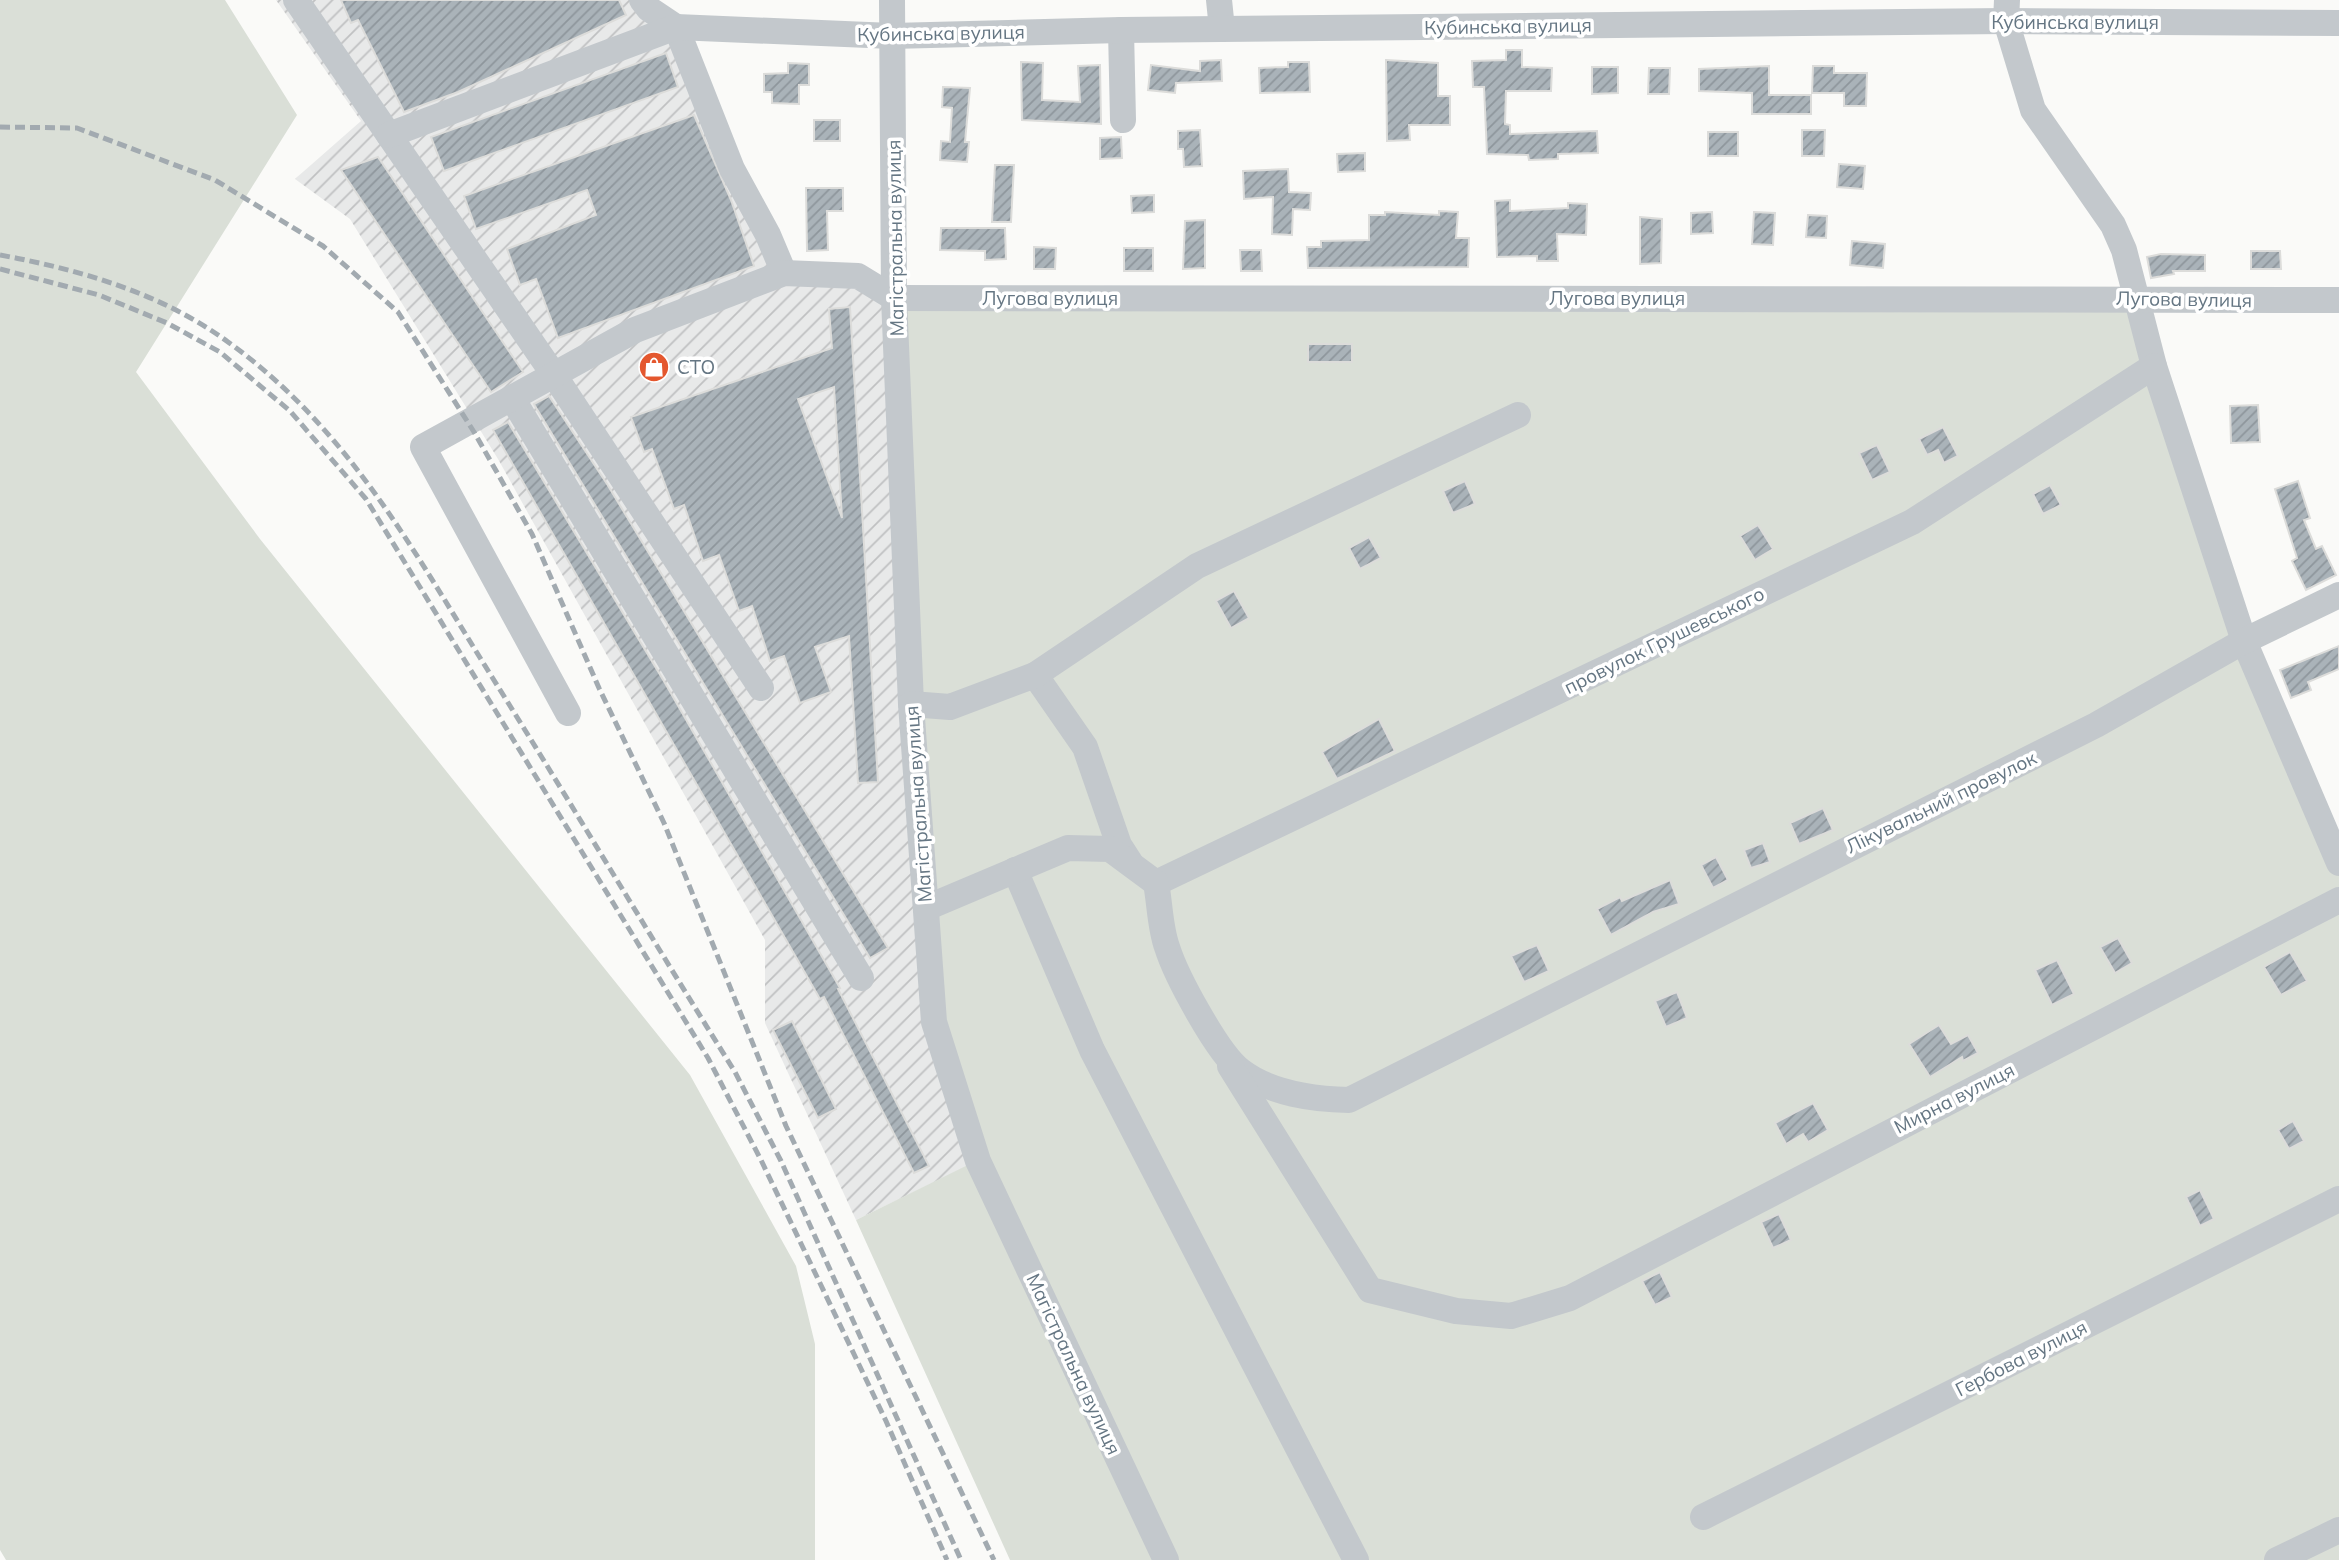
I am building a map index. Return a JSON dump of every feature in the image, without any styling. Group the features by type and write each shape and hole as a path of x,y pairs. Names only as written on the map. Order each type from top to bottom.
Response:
{"street":[{"path":"296,0 554,375 761,688"},
{"path":"642,0 649,9 676,27 732,169 768,235 785,273"},
{"name":"Магістральна вулиця","path":"892,0 894,298 911,704 934,1021 978,1161 1166,1560"},
{"path":"1219,0 1222,29"},
{"path":"2007,10 2033,110 2113,225 2123,250 2154,366 2207,518 2244,640 2339,863"},
{"name":"Кубинська вулиця","path":"676,27 892,36 2007,10 2339,23"},
{"path":"389,135 676,27"},
{"path":"1121,30 1123,120"},
{"path":"568,713 424,447 635,330 785,273 858,276 894,298"},
{"name":"Лугова вулиця","path":"894,298 2339,300"},
{"name":"провулок Грушевського","path":"1156,883 1912,522 2154,366"},
{"path":"512,398 861,978"},
{"path":"911,704 950,707 1035,675 1198,566 1518,415"},
{"name":"Лікувальний провулок","path":"1217,1046 1241,1072 1276,1088 1312,1099 1349,1100 2096,725 2244,640 2339,595"},
{"path":"1035,675 1085,747 1119,845 1132,864"},
{"path":"926,908 1068,848 1089,846 1110,849 1156,883 1167,947 1217,1046"},
{"path":"1015,870 1093,1050 1356,1560"},
{"name":"Мирна вулиця","path":"1217,1046 1370,1290 1456,1311 1511,1316 1570,1298 2339,900"},
{"name":"Гербова вулиця","path":"1703,1517 2339,1199"},
{"path":"2277,1560 2339,1530"}],"shaded area":[{"path":"0,0 225,0 297,115 136,372 260,539 690,1075 796,1266 815,1344 815,1560 6,1560 0,1550"},
{"path":"276,0 642,0 676,27 784,273 894,298 978,1161 856,1220 765,1023 765,940 498,459 350,219 295,179 361,121"},
{"path":"894,298 2135,298 2154,366 2339,863 2339,1560 1010,1560 856,1220 978,1160 934,1022"}],"building":[{"path":"341,0 619,0 626,15 458,92 404,112 358,20 351,23"},
{"path":"1506,50 1522,50 1522,67 1552,68 1551,91 1506,91 1505,124 1510,125 1510,134 1597,131 1598,153 1558,154 1558,159 1529,160 1528,155 1487,154 1484,87 1473,87 1472,61 1506,60"},
{"path":"666,53 678,87 444,171 431,137"},
{"path":"1221,60 1222,81 1176,83 1175,93 1148,90 1151,65 1200,71 1200,61"},
{"path":"1386,60 1438,63 1438,96 1450,96 1450,125 1409,125 1410,140 1387,141"},
{"path":"1021,62 1043,63 1042,100 1080,102 1078,66 1100,65 1101,124 1022,120"},
{"path":"1288,62 1309,62 1310,92 1260,93 1259,68 1288,67"},
{"path":"788,63 809,64 809,85 799,85 799,104 772,103 772,92 764,92 764,74 788,73"},
{"path":"1769,66 1769,95 1811,95 1811,114 1752,114 1752,93 1699,91 1699,69"},
{"path":"1813,66 1834,66 1834,73 1867,73 1866,106 1844,106 1844,93 1812,93"},
{"path":"1592,67 1618,67 1618,93 1592,94"},
{"path":"1649,68 1670,68 1669,94 1648,94"},
{"path":"943,87 970,88 965,142 969,142 967,162 940,160 941,141 950,142 952,108 942,107"},
{"path":"694,115 731,200 754,266 558,338 536,279 520,285 507,249 596,215 587,190 476,229 464,196"},
{"path":"814,120 840,120 840,141 814,141"},
{"path":"1200,130 1202,166 1184,167 1183,149 1178,149 1178,131"},
{"path":"1802,130 1825,130 1824,156 1802,156"},
{"path":"1708,132 1738,132 1738,156 1708,156"},
{"path":"1121,137 1122,158 1100,159 1100,138"},
{"path":"1365,153 1365,171 1338,172 1337,154"},
{"path":"378,157 523,372 491,392 341,170"},
{"path":"1839,164 1865,166 1863,189 1837,187"},
{"path":"995,165 1014,165 1011,222 992,222"},
{"path":"1288,169 1289,192 1311,193 1310,210 1293,209 1292,235 1272,234 1273,197 1244,199 1243,171"},
{"path":"806,188 843,188 843,211 827,211 828,250 807,251"},
{"path":"1154,195 1154,212 1132,213 1131,196"},
{"path":"1510,200 1510,211 1568,208 1568,203 1587,204 1586,235 1557,234 1558,261 1537,261 1537,256 1497,257 1495,201"},
{"path":"1439,211 1458,212 1456,238 1469,238 1468,267 1308,268 1307,247 1321,247 1321,241 1369,240 1369,215 1385,215 1385,212 1439,215"},
{"path":"1712,212 1713,233 1691,234 1691,213"},
{"path":"1754,212 1775,213 1773,245 1752,244"},
{"path":"1808,215 1827,216 1826,238 1806,237"},
{"path":"1640,217 1662,219 1661,263 1640,264"},
{"path":"1205,220 1205,268 1183,269 1185,221"},
{"path":"941,228 1005,228 1006,259 985,260 985,251 940,250"},
{"path":"1852,241 1885,244 1883,268 1850,265"},
{"path":"1034,247 1056,248 1055,269 1034,269"},
{"path":"1124,248 1153,248 1153,271 1124,271"},
{"path":"1240,250 1261,250 1262,271 1241,271"},
{"path":"2251,251 2280,251 2281,269 2251,269"},
{"path":"2161,254 2205,255 2205,271 2173,271 2174,274 2151,278 2147,257"},
{"path":"850,307 878,782 858,783 849,636 815,647 831,692 800,703 784,656 770,661 752,606 739,611 719,555 703,561 684,505 674,509 652,449 644,452 631,417 832,348 829,309","holes":["834,387 842,518 798,399"]},
{"path":"1308,344 1352,344 1352,362 1308,362"},
{"path":"549,396 607,484 888,948 870,958 535,406 534,404"},
{"path":"2258,405 2260,442 2231,443 2230,406"},
{"path":"508,422 665,683 840,988 838,989 929,1166 914,1173 824,997 820,999 493,430"},
{"path":"1943,427 1958,456 1944,463 1938,450 1927,455 1919,439"},
{"path":"1877,445 1890,472 1872,480 1859,453"},
{"path":"1465,481 1475,504 1453,513 1443,491"},
{"path":"2298,481 2310,518 2304,520 2316,549 2322,546 2336,575 2306,590 2292,561 2297,558 2275,489"},
{"path":"2050,485 2061,505 2043,514 2033,494"},
{"path":"1758,525 1773,549 1755,560 1740,536"},
{"path":"1369,537 1381,558 1360,569 1349,548"},
{"path":"1234,591 1249,618 1231,628 1216,601"},
{"path":"2339,646 2339,669 2308,682 2311,690 2291,698 2280,670"},
{"path":"1379,719 1395,751 1337,779 1322,752"},
{"path":"1823,808 1833,830 1799,844 1790,823"},
{"path":"1763,843 1770,862 1751,868 1744,850"},
{"path":"1716,857 1728,880 1713,888 1701,865"},
{"path":"1670,880 1679,904 1653,912 1611,935 1597,909 1620,897 1622,901"},
{"path":"2118,938 2132,963 2115,973 2100,947"},
{"path":"1537,945 1549,971 1524,982 1511,956"},
{"path":"2290,952 2307,981 2281,995 2264,967"},
{"path":"2057,960 2074,994 2052,1005 2035,970"},
{"path":"1677,992 1687,1018 1666,1027 1655,1001"},
{"path":"792,1021 836,1109 818,1118 773,1030"},
{"path":"1939,1025 1951,1044 1968,1035 1978,1053 1963,1061 1962,1057 1930,1077 1909,1044"},
{"path":"1813,1103 1828,1130 1808,1142 1803,1134 1786,1144 1775,1123"},
{"path":"2293,1121 2304,1141 2289,1149 2278,1130"},
{"path":"2200,1190 2214,1219 2200,1226 2186,1197"},
{"path":"1779,1214 1791,1240 1773,1248 1761,1222"},
{"path":"1660,1272 1672,1297 1655,1305 1642,1281"}],"railway":[{"path":"0,127 77,128 215,180 323,246 398,312 474,432 532,534 599,688 664,823 786,1126 994,1560"},
{"path":"0,255 60,268 119,286 176,310 202,325 271,377 310,414 345,454 376,496 435,584 735,1072 781,1161 961,1560"},
{"path":"0,269 99,295 167,323 220,352 290,411 366,499 708,1058 761,1160 886,1421 947,1560"}],"place":[{"name":"СТО","path":"654,367"}]}
